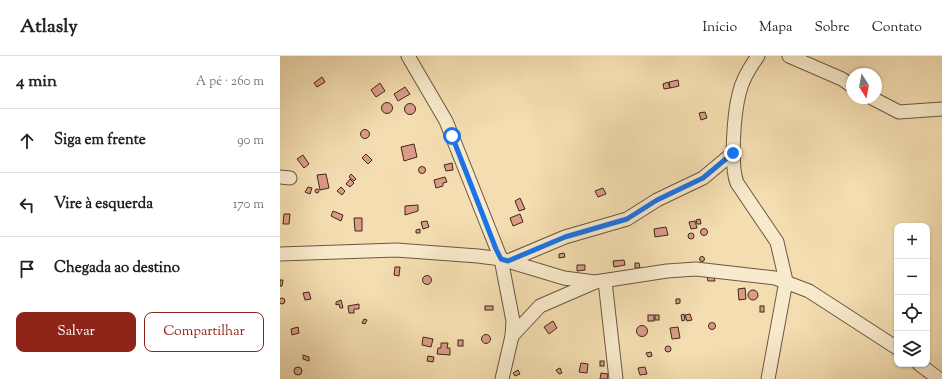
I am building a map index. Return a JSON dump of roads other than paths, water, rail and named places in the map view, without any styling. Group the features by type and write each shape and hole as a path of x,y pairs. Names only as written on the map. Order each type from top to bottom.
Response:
{"street":[{"path":"408,56 446,121 504,260 513,321 512,336 502,379"},
{"path":"758,56 745,77 739,95 733,153 733,173 737,183 777,242 786,281 768,379"},
{"path":"789,56 846,82"},
{"path":"882,103 899,112 942,109"},
{"path":"504,260 565,237 627,219 657,200 703,178 733,153"},
{"path":"280,254 396,250 504,260 564,278 600,281 666,271 696,269 734,272 786,281 809,291 894,346"},
{"path":"512,336 540,306 600,281"},
{"path":"600,281 616,379"},
{"path":"923,367 939,379"}]}
